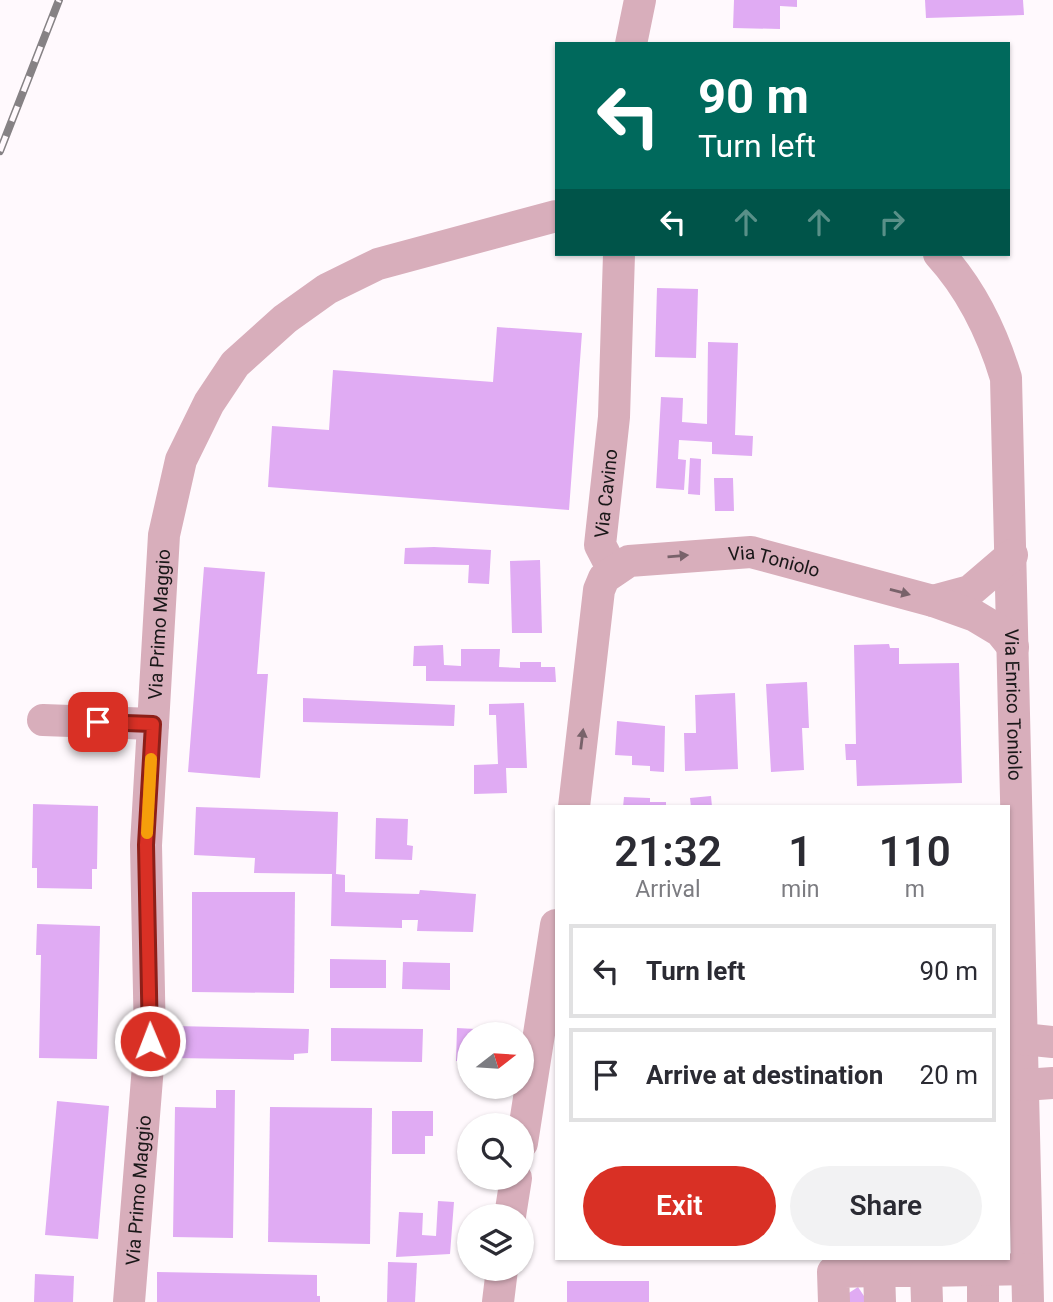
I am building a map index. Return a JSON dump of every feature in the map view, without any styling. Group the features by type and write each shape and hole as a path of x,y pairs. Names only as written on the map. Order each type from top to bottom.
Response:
{"street":[{"path":"631,42 640,0"},
{"name":"Via Primo Maggio","path":"130,1302 150,1041 146,845 164,536 181,460 209,403 235,363 285,319 327,289 378,264 555,216"},
{"name":"Via Cavino","path":"613,570 600,545 614,417 620,256"},
{"name":"Via Enrico Toniolo","path":"941,256 973,298 994,337 1006,378 1013,647 1038,1041 1039,1084 1027,1269 1028,1302"},
{"name":"Via Toniolo","path":"613,570 629,561 751,552 933,601 975,616 1000,631 1013,647"},
{"path":"933,601 971,590 1012,555"},
{"path":"574,805 599,590 604,578 613,570"},
{"path":"43,719 153,724"},
{"path":"527,1113 555,931"},
{"path":"834,1302 833,1272 879,1287 927,1287 983,1270 1027,1269"},
{"path":"983,1270 984,1302"},
{"path":"498,1302 501,1281"}],"building":[{"path":"734,0 797,0 797,7 780,6 780,29 733,28"},
{"path":"925,0 1023,0 1024,15 926,18"},
{"path":"657,288 698,289 696,358 655,357"},
{"path":"497,327 582,333 569,510 268,487 272,426 329,430 333,370 493,382"},
{"path":"708,342 738,343 735,435 753,436 752,456 712,454 712,442 679,440 678,459 686,460 684,490 656,488 661,397 683,398 682,422 707,424"},
{"path":"690,458 701,459 700,495 688,494"},
{"path":"714,478 733,478 734,511 715,511"},
{"path":"405,548 491,550 489,584 468,583 469,565 404,564"},
{"path":"540,560 542,633 512,633 510,561"},
{"path":"204,567 265,572 257,674 268,674 260,778 188,772"},
{"path":"889,644 890,648 899,648 899,664 959,663 962,783 857,786 856,760 846,760 845,744 856,744 854,645"},
{"path":"443,645 444,665 461,666 461,649 500,649 499,667 520,668 520,662 541,662 541,667 555,667 556,682 426,681 426,666 413,666 414,646"},
{"path":"807,682 809,728 802,728 804,770 771,772 766,684"},
{"path":"735,693 738,769 685,771 684,733 696,733 695,695"},
{"path":"303,698 455,705 454,726 303,722"},
{"path":"524,703 527,768 506,768 507,793 474,794 474,765 498,764 496,715 489,715 489,704"},
{"path":"617,721 665,726 664,772 650,771 650,766 632,765 632,756 615,755"},
{"path":"711,796 712,805 691,805 690,798"},
{"path":"624,797 666,802 666,805 623,805"},
{"path":"33,804 98,806 97,869 92,869 92,889 37,888 37,868 32,868"},
{"path":"196,807 338,812 336,874 345,875 345,892 419,894 420,890 476,894 473,932 417,931 418,920 402,920 402,928 331,926 332,874 254,873 255,858 194,855"},
{"path":"376,818 408,819 407,845 413,846 412,860 375,859"},
{"path":"192,892 295,892 294,993 192,992"},
{"path":"37,924 100,926 97,1059 39,1058 41,955 36,955"},
{"path":"330,959 386,960 386,988 330,988"},
{"path":"403,962 450,963 450,990 402,989"},
{"path":"174,1026 309,1029 308,1053 294,1054 294,1060 173,1058"},
{"path":"331,1028 423,1029 422,1062 331,1061"},
{"path":"216,1090 235,1090 233,1238 173,1237 175,1107 216,1108"},
{"path":"57,1101 109,1106 98,1239 45,1235"},
{"path":"270,1107 372,1108 370,1244 268,1242"},
{"path":"392,1111 433,1111 433,1136 425,1136 425,1154 392,1154"},
{"path":"438,1201 454,1202 450,1254 396,1257 399,1212 423,1213 422,1235 436,1236"},
{"path":"388,1262 417,1263 415,1302 387,1302"},
{"path":"157,1272 317,1275 317,1296 320,1296 320,1302 157,1302"},
{"path":"35,1274 74,1276 73,1302 34,1302"},
{"path":"567,1281 649,1281 649,1302 567,1302"},
{"path":"858,1287 868,1302 844,1302 841,1298"}],"railway":[{"path":"0,151 59,0"}],"slow traffic":[{"path":"147,833 151,759"}],"route":[{"path":"98,722 153,724 146,845 150,1041"}]}
